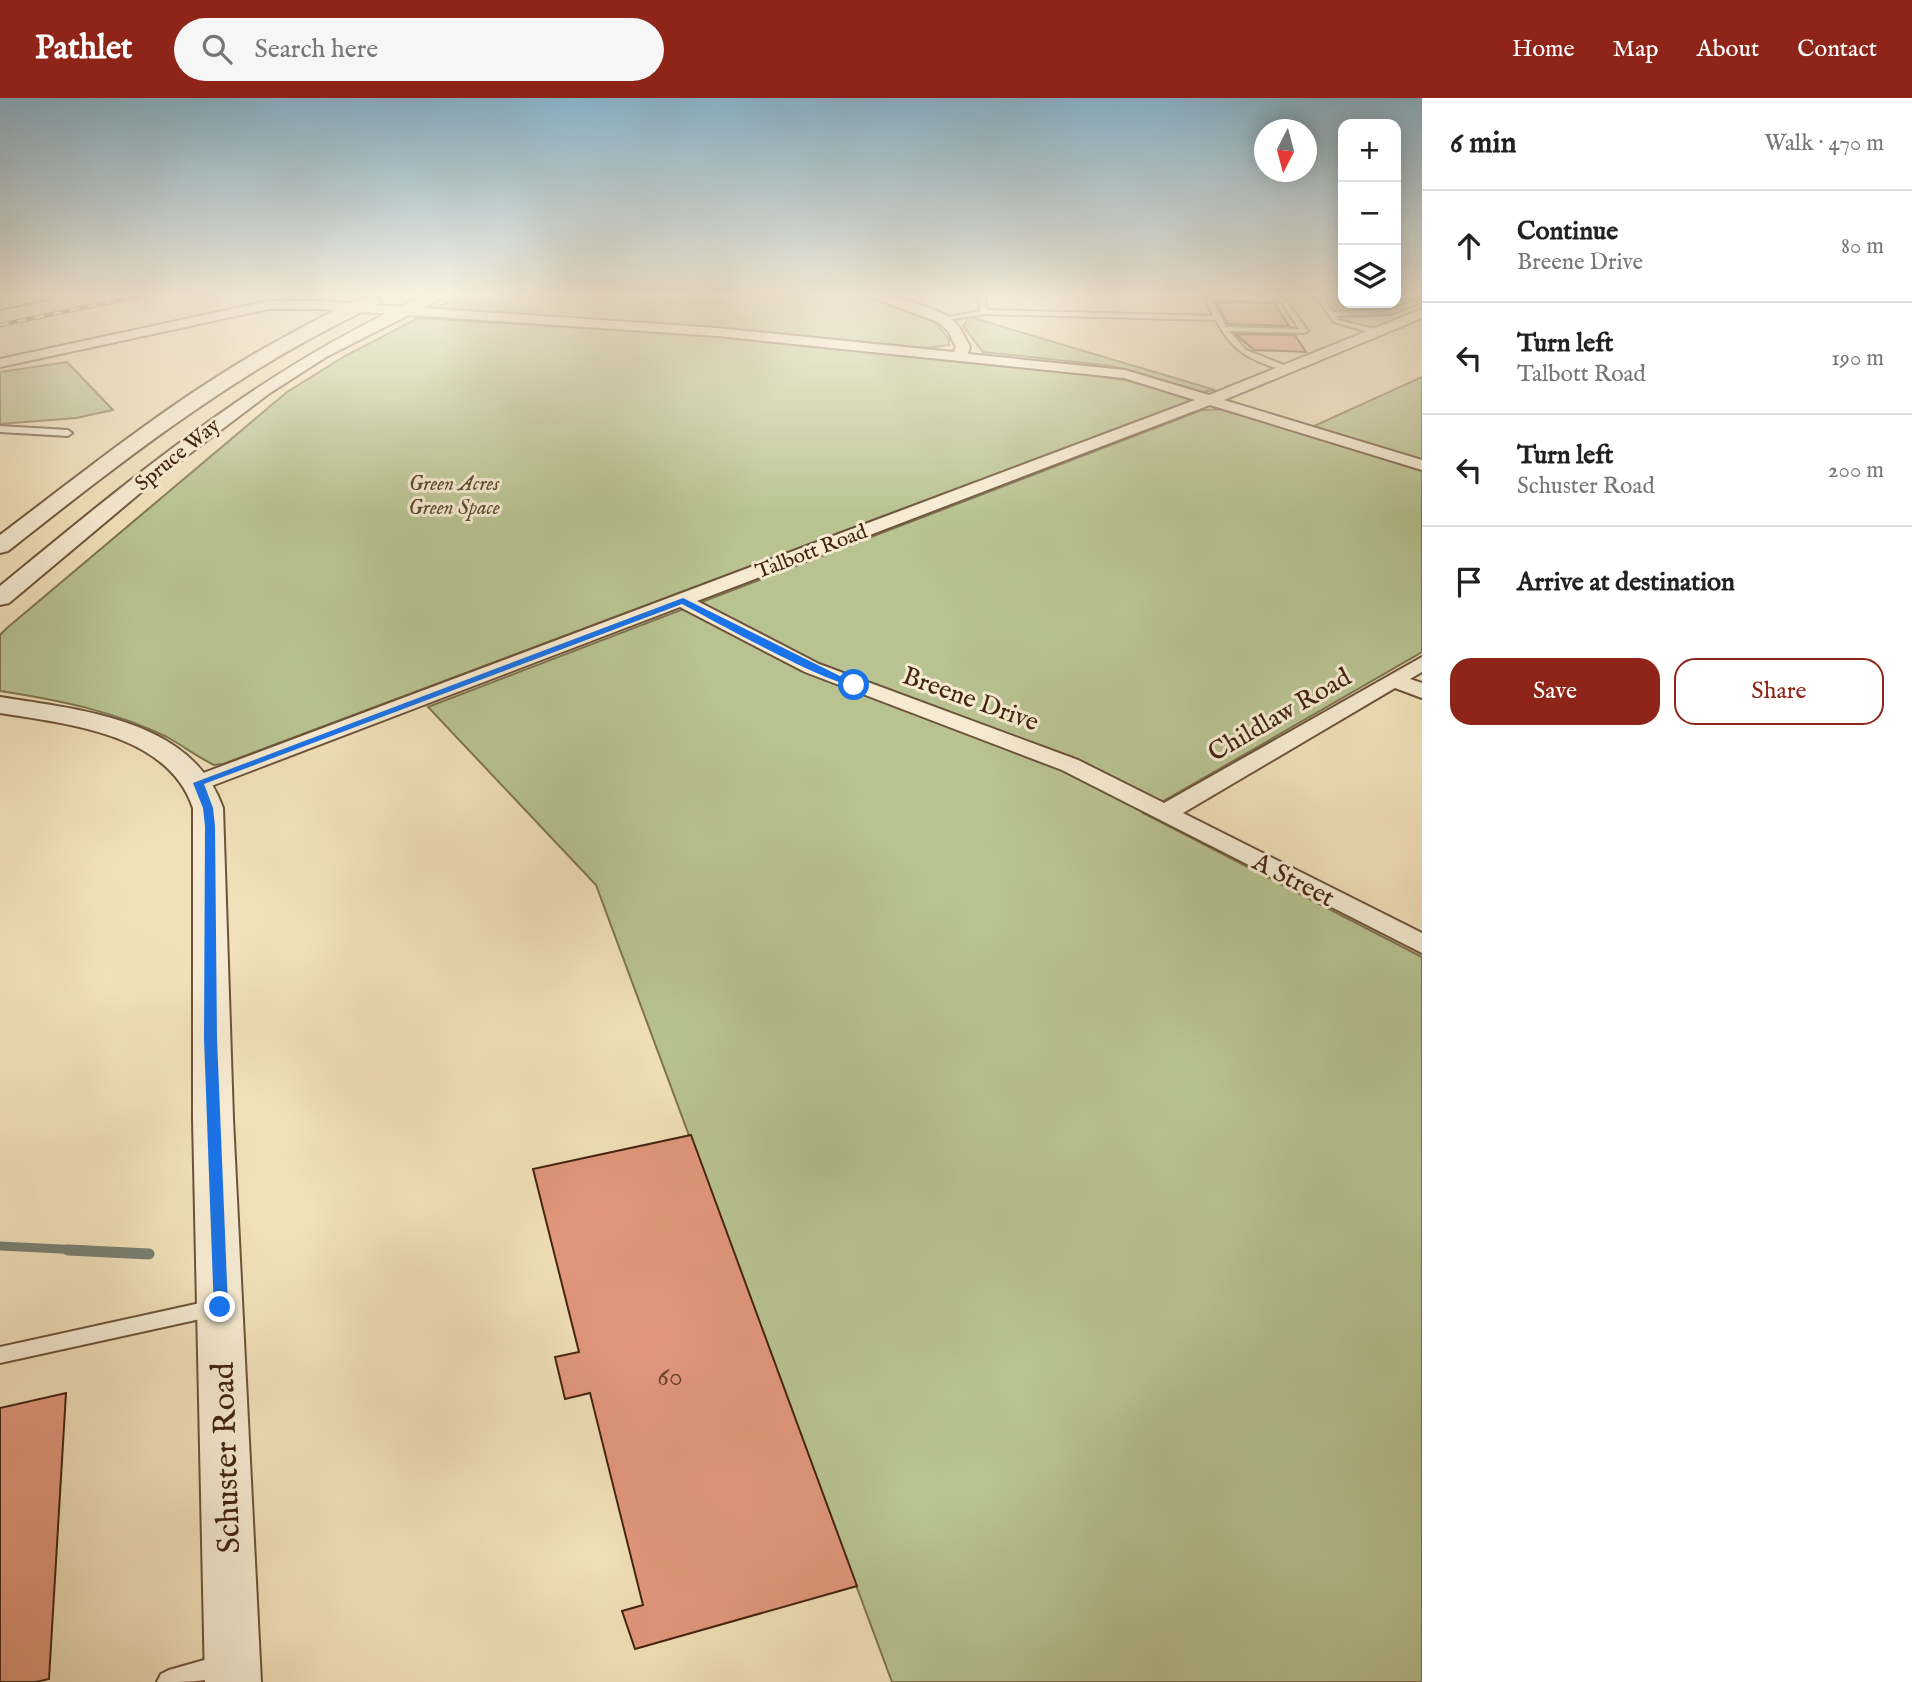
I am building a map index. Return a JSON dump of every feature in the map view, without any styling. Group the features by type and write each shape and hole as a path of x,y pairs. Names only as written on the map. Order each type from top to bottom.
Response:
{"street":[{"name":"Spruce Way","path":"0,546 148,433 240,368"},
{"name":"Spruce Way","path":"0,598 248,397 293,368"},
{"path":"1076,368 1106,371 1210,400 1422,465"},
{"name":"Talbott Road","path":"198,783 683,601 1286,369"},
{"path":"148,433 146,445 126,467 156,471"},
{"name":"Breene Drive","path":"683,601 811,668 1070,765 1165,813"},
{"name":"Childlaw Road","path":"1165,813 1422,663"},
{"path":"1394,680 1422,691"},
{"name":"Schuster Road","path":"0,705 126,733 154,746 178,762 198,783 208,808 218,1307 233,1673"},
{"name":"A Street","path":"1165,813 1422,944"}],"lane":[{"path":"0,429 68,433"},
{"path":"0,1355 218,1307"},
{"path":"169,1682 233,1673"}],"green space":[{"path":"27,368 73,368 113,410 76,418 0,424 0,372"},
{"name":"Green Acres Green Space","path":"326,368 1040,368 1124,380 1180,394 1187,398 1187,402 223,764 214,765 167,737 106,713 0,691 0,635 287,392"},
{"path":"1119,368 1141,368 1215,390 1201,392"},
{"path":"1422,377 1422,652 1143,813 1422,957 1422,1682 892,1682 596,885 428,707 1202,410 1229,409 1301,432"}],"building":[{"path":"691,1135 857,1586 635,1649 622,1611 643,1605 590,1393 565,1399 555,1357 579,1352 533,1169"},
{"path":"66,1393 49,1679 36,1682 0,1682 0,1408"}],"waterway":[{"path":"0,1246 101,1251"},
{"path":"68,1250 149,1254"}],"route":[{"path":"220,1307 211,1038 210,826 208,808 198,783 683,601 811,668 854,685"}]}
